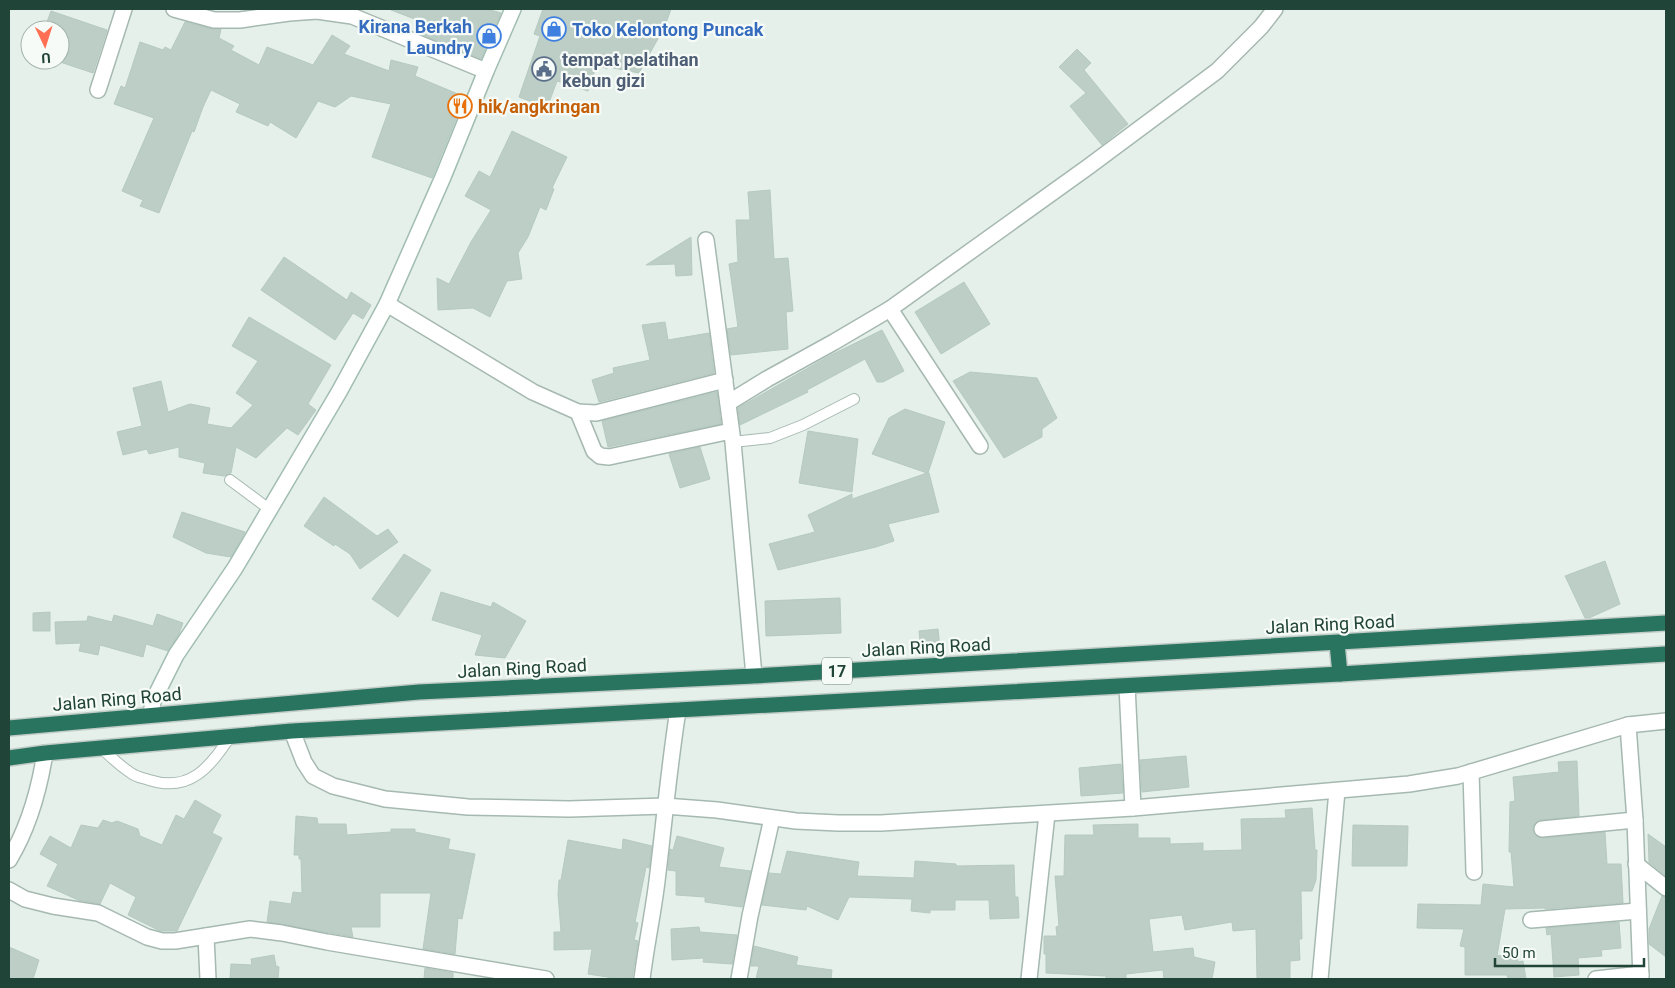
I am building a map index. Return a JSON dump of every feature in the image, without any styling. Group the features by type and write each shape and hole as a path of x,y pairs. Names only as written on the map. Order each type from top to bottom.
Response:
{"highway":[{"name":"Jalan Ring Road","path":"9,728 419,692 754,676 1666,623"},
{"path":"1337,643 1340,674"},
{"name":"17","path":"9,758 45,753 292,731 1127,686 1666,654"}],"street":[{"path":"98,90 124,9"},
{"path":"174,9 214,20 240,20 316,11 352,16 486,71"},
{"path":"151,715 153,701 176,655 235,568 339,392 387,304 443,177 513,9"},
{"path":"728,403 890,310 1217,71 1261,27 1275,9"},
{"path":"706,240 732,436 754,676"},
{"path":"387,304 533,392 578,412 596,413 725,380"},
{"path":"890,310 980,446"},
{"path":"578,412 594,451 600,456 609,457 732,436"},
{"path":"1127,686 1133,808"},
{"path":"642,979 654,908 678,710"},
{"path":"292,731 304,762 313,776 333,786 354,793 385,799 468,807 569,809 665,806 717,810 772,818 838,823 881,823 1133,808 1409,784 1458,776 1628,725 1666,721"},
{"path":"1596,979 1641,977 1635,820 1628,725"},
{"path":"9,860 20,841 29,819 40,784 45,753"},
{"path":"1471,772 1474,872"},
{"path":"1320,979 1337,791"},
{"path":"1030,979 1047,814"},
{"path":"739,979 750,916 772,818"},
{"path":"1542,829 1635,820"},
{"path":"1636,864 1666,888"},
{"path":"9,890 25,899 53,906 98,913 147,937 162,941 250,929 546,979"},
{"path":"1531,920 1638,911"},
{"path":"206,936 208,979"}],"lane":[{"path":"732,436 770,438 803,425 854,399"},
{"path":"230,480 269,509"},
{"path":"101,748 133,774 161,783 181,783 199,774 214,761 230,736"}],"building":[{"path":"391,9 487,9 501,13 481,59 420,34 425,23"},
{"path":"543,9 671,9 665,26 639,73 608,67 607,69 597,64 588,91 557,81 547,108 519,97 540,36 534,34"},
{"path":"51,11 107,30 93,73 70,65 70,20 48,20"},
{"path":"185,22 212,29 221,29 219,38 234,46 231,50 259,65 267,47 313,65 332,35 350,46 344,54 389,71 391,60 418,67 415,76 465,97 432,178 372,157 391,104 351,96 335,107 318,101 296,138 270,122 268,126 236,112 240,104 211,90 194,132 192,131 159,213 140,206 143,200 122,191 154,118 114,104 121,86 125,88 140,42 163,50 165,47 171,50"},
{"path":"1077,49 1091,63 1084,70 1128,124 1102,145 1070,106 1086,93 1059,67"},
{"path":"512,131 567,157 552,188 554,189 546,210 540,207 528,237 518,253 522,279 507,281 490,317 473,308 438,310 437,278 449,284 471,242 491,210 465,196 479,171 490,177"},
{"path":"770,190 774,259 788,258 793,311 786,312 788,349 731,355 727,329 738,327 729,264 738,262 736,220 750,220 748,192"},
{"path":"691,237 692,275 676,276 675,264 646,265"},
{"path":"284,257 347,300 351,292 371,305 363,319 353,313 335,340 261,290"},
{"path":"964,282 990,324 941,354 915,312"},
{"path":"249,317 331,365 308,404 316,410 298,435 287,428 256,458 236,447 231,473 224,476 203,473 205,463 179,457 179,447 149,454 147,449 123,455 117,432 142,426 133,388 161,381 168,412 190,404 210,408 207,424 231,428 253,405 236,393 258,361 232,346"},
{"path":"665,322 668,340 709,333 714,373 599,402 592,380 614,373 613,368 650,360 642,325"},
{"path":"882,330 904,371 883,382 877,382 865,359 807,390 808,392 740,425 738,408 829,356"},
{"path":"970,372 1037,378 1057,418 1042,429 1042,437 1004,458 953,381"},
{"path":"717,392 721,424 608,447 602,421"},
{"path":"905,409 945,422 928,473 939,512 888,524 894,541 778,570 769,544 815,532 808,515 852,494 852,499 927,473 872,454 889,418"},
{"path":"808,431 858,439 852,492 799,483"},
{"path":"700,447 710,479 680,488 669,454"},
{"path":"324,497 377,536 388,529 398,542 360,569 350,554 304,526"},
{"path":"182,512 245,532 231,557 206,553 173,537"},
{"path":"404,554 431,570 398,617 372,599"},
{"path":"1605,561 1620,604 1585,618 1565,576"},
{"path":"441,592 491,607 493,602 526,621 505,658 475,655 482,635 432,620"},
{"path":"840,598 841,633 766,636 765,601"},
{"path":"50,612 50,631 33,631 33,613"},
{"path":"157,614 183,623 179,634 168,651 146,644 143,657 100,645 98,655 79,651 81,643 56,644 55,622 87,621 88,616 112,622 114,615 153,626"},
{"path":"938,629 940,648 921,650 919,631"},
{"path":"1186,756 1189,787 1142,792 1140,760"},
{"path":"1577,761 1579,816 1541,820 1534,825 1533,830 1538,837 1543,838 1605,832 1607,864 1621,864 1623,903 1545,909 1505,909 1497,956 1517,953 1518,962 1523,961 1526,979 1508,979 1507,975 1465,975 1465,947 1460,946 1464,929 1417,928 1418,904 1481,905 1483,884 1514,887 1511,852 1509,852 1510,802 1515,801 1513,777 1559,772 1558,762"},
{"path":"1121,764 1123,793 1081,796 1079,768"},
{"path":"195,800 221,815 212,833 222,838 177,931 160,931 128,915 136,897 110,883 100,904 78,900 47,886 58,864 40,854 50,836 71,848 81,825 98,828 103,820 112,823 117,821 138,829 140,836 162,845 176,815 184,819"},
{"path":"1312,808 1315,850 1317,850 1316,880 1312,891 1301,891 1302,939 1299,939 1300,960 1290,961 1290,979 1257,979 1256,929 1233,931 1232,922 1185,930 1182,915 1149,919 1153,952 1193,948 1194,957 1215,962 1212,979 1164,979 1163,970 1126,974 1126,979 1046,973 1044,936 1057,936 1056,927 1059,926 1055,876 1064,876 1065,835 1094,835 1093,825 1138,824 1138,838 1170,838 1170,844 1203,843 1203,851 1242,850 1241,819 1286,818 1285,810"},
{"path":"296,816 317,818 318,824 346,824 347,835 391,832 391,829 415,829 415,832 450,839 448,849 475,854 462,919 458,918 455,954 423,949 431,893 380,893 380,927 351,927 353,937 267,922 270,901 291,904 293,892 302,893 301,859 299,859 299,855 294,855"},
{"path":"1353,825 1408,826 1407,866 1352,866"},
{"path":"1648,834 1666,847 1666,876 1649,862"},
{"path":"677,836 724,848 719,867 751,871 742,907 705,902 705,897 676,895 676,871 668,870 670,849 673,850"},
{"path":"623,839 652,846 649,868 646,867 635,922 638,923 634,940 638,941 632,979 588,974 592,949 554,950 554,932 561,932 558,894 559,880 561,880 568,840 622,850"},
{"path":"787,851 859,862 857,876 914,878 915,861 956,864 956,866 1014,865 1015,897 1018,897 1019,918 990,919 989,900 955,900 955,910 930,910 930,913 911,911 912,899 849,897 838,920 807,906 806,910 762,905 769,873 781,874"},
{"path":"1662,896 1666,897 1666,957 1649,944 1649,929"},
{"path":"1619,922 1621,948 1601,950 1602,956 1578,958 1579,975 1554,977 1551,934 1547,935 1546,928"},
{"path":"699,927 700,932 737,935 732,964 703,962 704,958 672,960 671,929"},
{"path":"754,946 798,957 796,965 832,970 831,979 756,979 759,966 751,966"},
{"path":"9,947 39,960 33,979 9,979"},
{"path":"274,955 276,966 279,967 278,979 230,979 231,964 252,965 251,959"},
{"path":"425,968 453,973 453,979 424,979"}],"place":[{"name":"Toko Kelontong Puncak","path":"554,29"},
{"name":"Kirana Berkah Laundry","path":"489,36"},
{"name":"tempat pelatihan kebun gizi","path":"544,69"},
{"name":"hik/angkringan","path":"460,106"}]}
